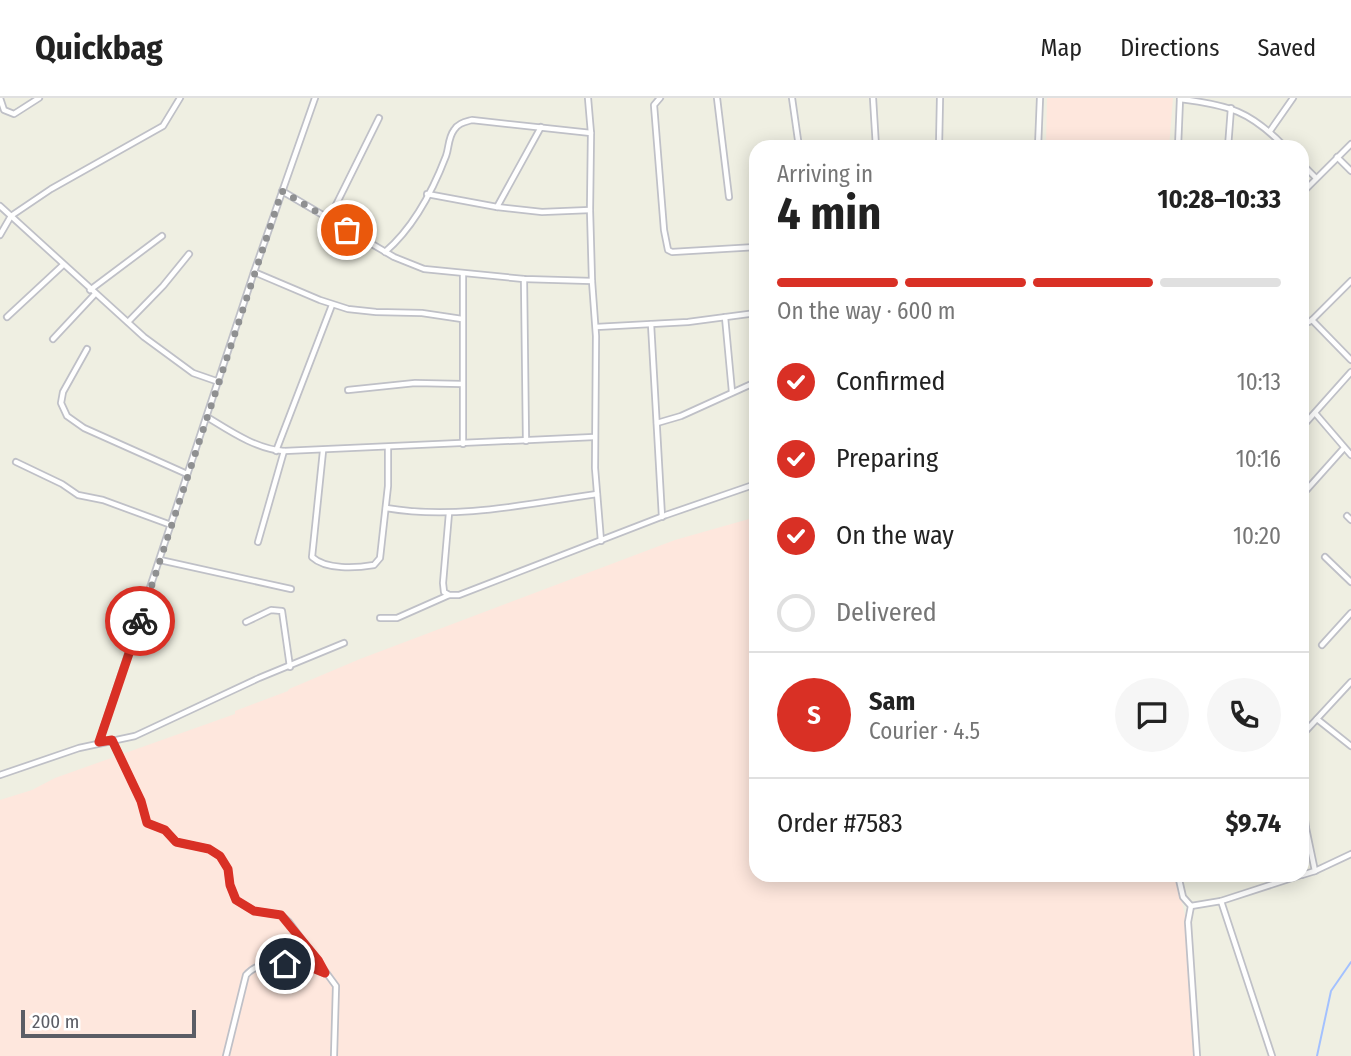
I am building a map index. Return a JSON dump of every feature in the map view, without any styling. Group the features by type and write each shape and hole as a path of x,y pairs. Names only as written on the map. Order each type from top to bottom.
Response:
{"street":[{"path":"0,98 5,110 14,114 39,98"},
{"path":"0,235 10,216 51,189 163,126 180,98"},
{"path":"99,742 314,98"},
{"path":"589,98 592,281 596,327 594,437 601,541"},
{"path":"660,98 654,105 668,250 672,252 749,247"},
{"path":"717,98 729,197"},
{"path":"792,98 798,140"},
{"path":"873,98 876,140"},
{"path":"939,140 940,98"},
{"path":"1038,140 1040,98"},
{"path":"1178,140 1180,98 1231,108 1251,117 1278,140"},
{"path":"1270,131 1293,98"},
{"path":"1229,140 1231,108"},
{"path":"329,219 379,118"},
{"path":"385,251 404,234 446,155 451,134 462,122 472,120 591,133"},
{"path":"497,207 541,127"},
{"path":"1309,185 1351,144"},
{"path":"1337,158 1351,172"},
{"path":"1309,172 1315,178"},
{"path":"282,191 385,251 424,269 524,279 592,281"},
{"path":"427,194 542,212 590,210"},
{"path":"0,205 92,292 168,356 193,373 219,382"},
{"path":"53,339 92,292 162,236"},
{"path":"128,322 189,254"},
{"path":"7,317 63,265"},
{"path":"254,272 332,305 376,312 422,313 462,319"},
{"path":"463,274 463,444"},
{"path":"524,279 526,441"},
{"path":"1309,322 1350,284"},
{"path":"276,451 332,305"},
{"path":"596,327 749,314"},
{"path":"725,317 732,392"},
{"path":"1312,320 1351,360"},
{"path":"651,324 662,517"},
{"path":"87,349 63,392 61,402 66,416 84,428 187,474"},
{"path":"1309,419 1351,372"},
{"path":"348,390 415,383 462,384"},
{"path":"657,423 681,416 749,385"},
{"path":"1315,413 1351,455"},
{"path":"207,418 235,434 284,452 594,437"},
{"path":"323,451 312,557 318,562 366,566 378,563 386,508 388,447"},
{"path":"1309,487 1344,448"},
{"path":"258,542 284,452"},
{"path":"16,462 62,484 78,495 103,500 171,525"},
{"path":"380,618 397,618 449,595 459,595 749,486"},
{"path":"386,508 449,513 510,508 551,499 597,495"},
{"path":"449,513 443,583 444,592 449,595"},
{"path":"1325,557 1351,582"},
{"path":"160,560 291,589"},
{"path":"246,622 271,610 282,611 290,667"},
{"path":"1322,645 1351,613"},
{"path":"0,775 99,742 135,736 344,643"},
{"path":"1309,728 1351,682"},
{"path":"1317,719 1351,746"},
{"path":"112,740 141,801 147,823 165,830 176,842 209,849 220,856 228,869 236,900 254,911 281,915 318,960 336,986 334,1056"},
{"path":"1309,848 1315,871"},
{"path":"1309,873 1351,854"},
{"path":"1180,882 1183,897 1191,906"},
{"path":"1191,906 1221,901 1280,882"},
{"path":"1221,901 1272,1056"},
{"path":"1191,906 1188,922 1197,1056"},
{"path":"226,1056 246,975 251,969 266,964 303,964 325,973"}],"shaded area":[{"path":"1047,98 1173,98 1170,140 1046,140"},
{"path":"749,519 749,882 1178,882 1186,920 1195,1056 0,1056 0,800 235,714 235,711 360,659 675,540"}],"waterway":[{"path":"1317,1056 1331,991 1351,962"}],"way so far":[{"path":"140,621 282,191 347,230"}],"route":[{"path":"140,621 99,742 112,740 141,801 147,823 165,830 176,842 209,849 220,856 228,869 236,900 254,911 281,915 318,960 325,973 303,964 285,964"}]}
